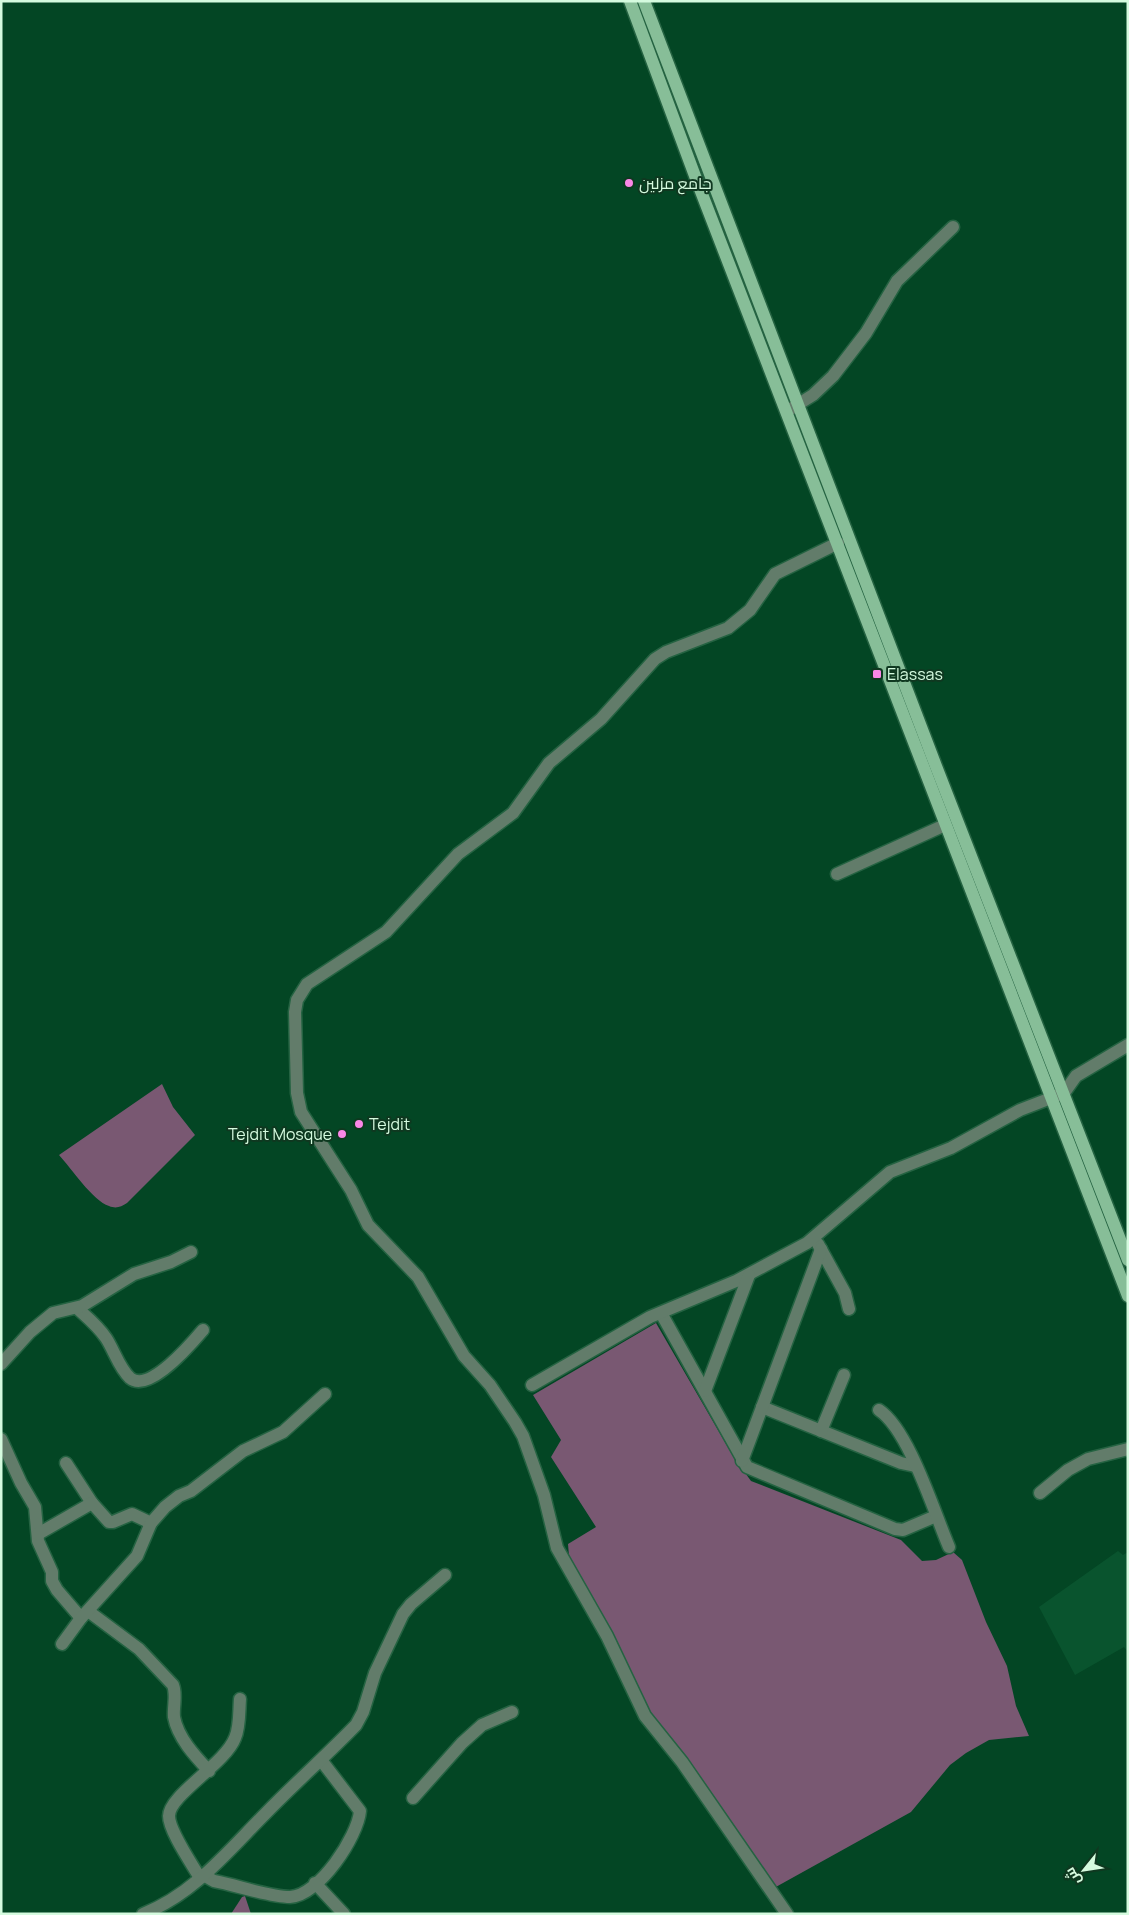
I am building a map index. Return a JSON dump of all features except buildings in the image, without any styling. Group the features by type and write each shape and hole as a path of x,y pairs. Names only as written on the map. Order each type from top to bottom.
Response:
{"main road":[{"path":"630,1 642,10 787,411 838,543 1055,1069 1058,1113 1127,1294"},
{"path":"696,161 799,405 928,764 945,825 1047,1084 1058,1096 1128,1260"}],"street":[{"path":"787,411 799,405 833,376 866,333 889,292 903,274 953,227"},
{"path":"787,1914 682,1762 645,1716 607,1636 557,1548 544,1495 523,1436 515,1422 490,1385 464,1356 418,1277 368,1225 351,1190 301,1112 297,1093 295,1012 297,1000 307,984 386,932 458,854 513,813 549,763 601,719 655,659 666,652 728,628 750,610 775,574 838,543"},
{"path":"837,874 945,825"},
{"path":"742,1461 818,1244 819,1231 890,1172 951,1148 1020,1110 1058,1096 1076,1076 1128,1045"},
{"path":"1055,1069 1064,1076 1076,1076"},
{"path":"1036,1104 1044,1093 1047,1084"},
{"path":"1036,1104 1051,1107 1058,1113"},
{"path":"532,1385 661,1313 818,1244"},
{"path":"818,1244 845,1293 849,1309"},
{"path":"1,1364 43,1320 53,1313 77,1308 134,1274 171,1262 191,1252"},
{"path":"705,1392 749,1275"},
{"path":"77,1308 96,1324 124,1370 131,1379 138,1381 146,1379 172,1364 203,1330"},
{"path":"661,1313 742,1461 752,1470 895,1529 903,1530 936,1516"},
{"path":"821,1431 844,1375"},
{"path":"62,1644 84,1614 137,1556 152,1523 165,1507 179,1496 191,1492 243,1450 283,1432 326,1394"},
{"path":"762,1406 901,1464 915,1466"},
{"path":"879,1410 890,1418 915,1466 949,1547"},
{"path":"1,1439 21,1483 33,1500 37,1515 40,1548 52,1572 52,1581 62,1597 84,1614 139,1649 173,1685 176,1691 173,1701 174,1718 180,1733 195,1756 209,1771"},
{"path":"1040,1493 1068,1470 1088,1459 1128,1449"},
{"path":"66,1463 92,1504 109,1522 114,1522 132,1514 152,1523"},
{"path":"38,1534 92,1504"},
{"path":"144,1914 160,1910 202,1877 266,1812 322,1760 356,1724 363,1712 375,1673 403,1614 411,1604 444,1575"},
{"path":"240,1699 236,1736 225,1753 209,1771 173,1802 169,1816 172,1826 202,1877 291,1897 304,1892 315,1883 334,1864 352,1839 359,1823 360,1811 322,1760"},
{"path":"413,1798 462,1743 482,1725 512,1712"},
{"path":"315,1883 344,1914"}],"shaded area":[{"path":"162,1084 173,1107 195,1135 127,1203 118,1207 109,1206 89,1191 59,1155"},
{"path":"656,1323 733,1456 751,1481 901,1540 922,1561 936,1560 953,1552 962,1560 986,1622 1007,1666 1016,1706 1029,1736 989,1740 966,1753 950,1765 911,1812 774,1888 642,1701 569,1556 568,1544 596,1527 551,1457 561,1440 533,1395"},
{"path":"1118,1551 1123,1555 1128,1552 1128,1652 1124,1647 1075,1675 1039,1607"},
{"path":"245,1896 251,1914 231,1914 242,1897"}],"place":[{"name":"جامع مزلين","path":"629,183"},
{"name":"Elassas","path":"877,674"},
{"name":"Tejdit","path":"359,1124"},
{"name":"Tejdit Mosque","path":"342,1134"}]}
